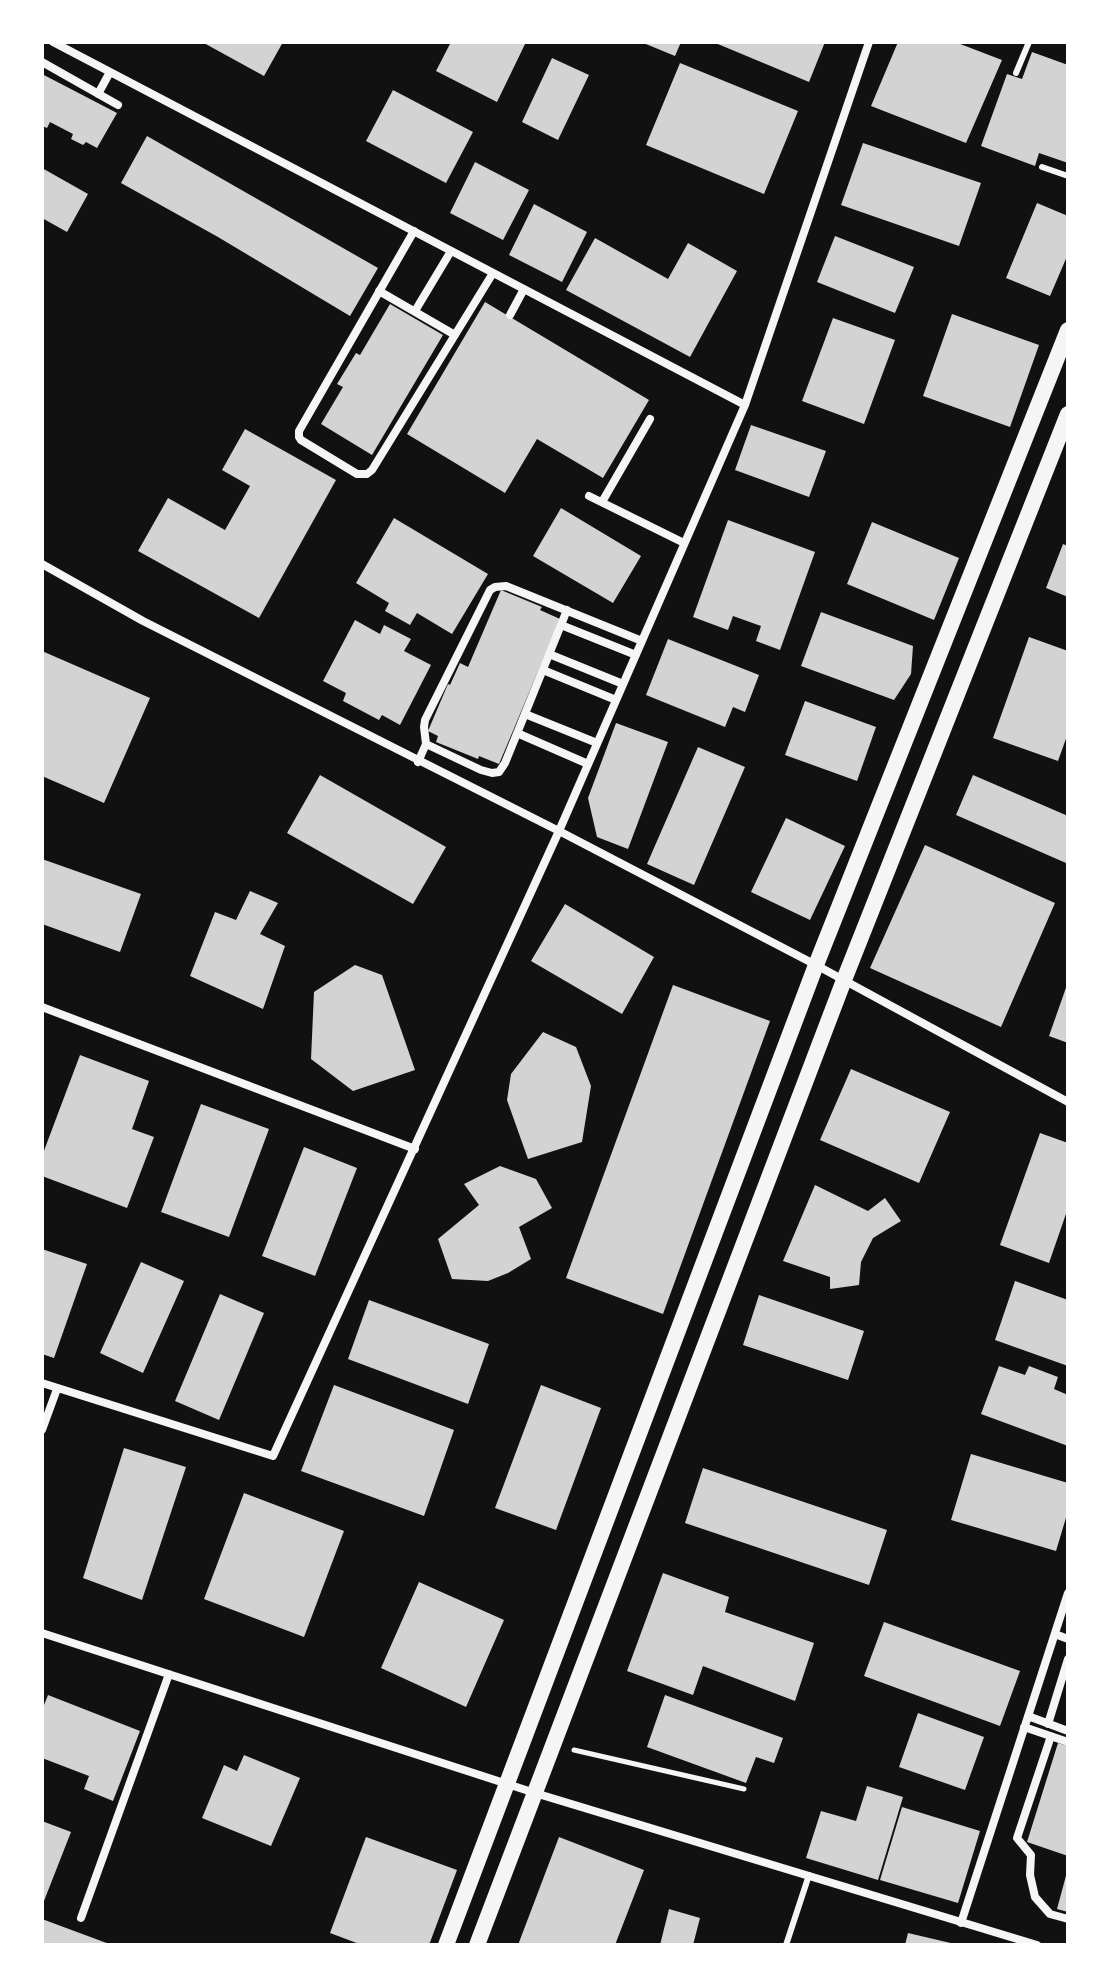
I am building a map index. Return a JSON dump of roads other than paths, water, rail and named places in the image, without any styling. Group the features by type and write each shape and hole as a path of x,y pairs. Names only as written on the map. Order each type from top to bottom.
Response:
{"main road":[{"path":"446,1945 816,965 1068,330"},
{"path":"477,1945 844,980 1068,414"}],"street":[{"path":"53,42 745,405"},
{"path":"42,1383 273,1456 559,831 745,405 869,42"},
{"path":"42,62 118,105"},
{"path":"98,94 110,72"},
{"path":"414,231 299,431 301,440 357,474 367,474 372,470 493,273"},
{"path":"415,311 451,251"},
{"path":"510,315 524,289"},
{"path":"379,291 455,335"},
{"path":"602,502 650,419"},
{"path":"589,496 684,543"},
{"path":"42,564 143,621 816,965 1068,1102"},
{"path":"418,762 426,744 425,720 490,590 495,587 506,586 642,641"},
{"path":"426,744 481,770 499,772 567,610"},
{"path":"561,625 636,655"},
{"path":"549,654 623,684"},
{"path":"543,670 616,700"},
{"path":"525,714 597,743"},
{"path":"517,733 588,764"},
{"path":"42,1007 415,1149"},
{"path":"42,1430 57,1389"},
{"path":"961,1923 1068,1593"},
{"path":"42,1633 535,1793 1036,1945"},
{"path":"1055,1634 1068,1639"},
{"path":"1048,1724 1068,1659 1049,1652"},
{"path":"81,1918 169,1674"},
{"path":"1039,1683 1059,1690"},
{"path":"1028,1716 1068,1731"},
{"path":"1024,1727 1068,1742"},
{"path":"1051,1736 1017,1838 1031,1855 1030,1875 1035,1897 1050,1914 1068,1919"}],"lane":[{"path":"1016,73 1029,42"},
{"path":"1042,167 1068,176"},
{"path":"786,1945 809,1875"}]}
